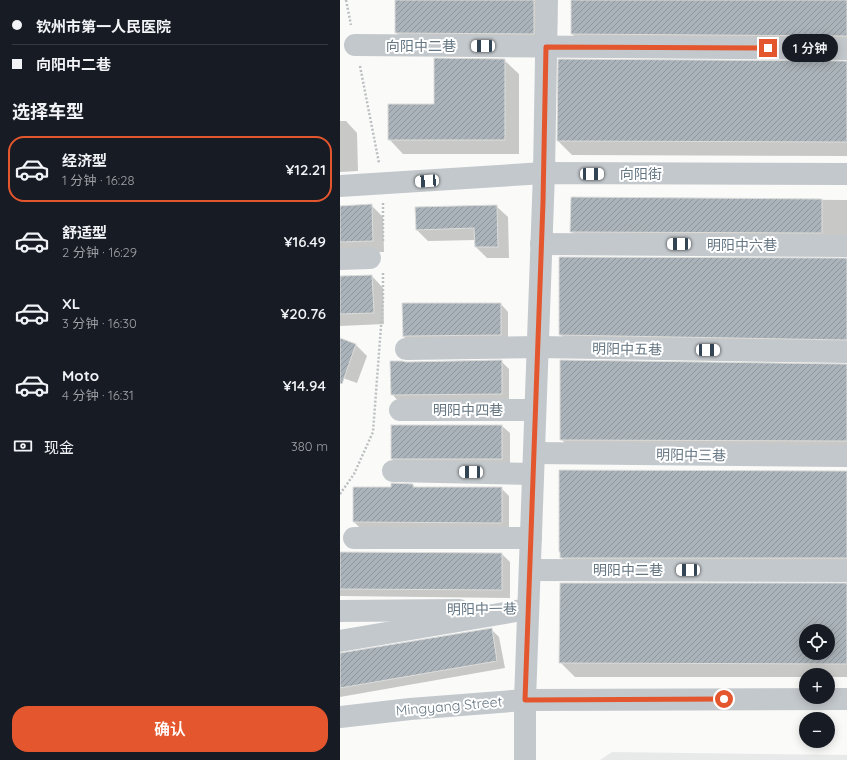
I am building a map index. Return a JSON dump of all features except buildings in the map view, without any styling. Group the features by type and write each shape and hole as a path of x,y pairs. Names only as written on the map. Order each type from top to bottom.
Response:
{"street":[{"path":"525,760 525,700 542,244 547,0"},
{"name":"向阳中二巷","path":"356,45 847,49"},
{"name":"向阳街","path":"340,186 544,173 847,174"},
{"name":"明阳中六巷","path":"542,244 847,246"},
{"path":"340,259 370,258"},
{"name":"明阳中五巷","path":"406,349 538,348 847,352"},
{"name":"明阳中四巷","path":"400,410 535,410"},
{"name":"明阳中三巷","path":"393,471 534,463 847,456"},
{"path":"354,538 531,538"},
{"name":"明阳中二巷","path":"530,570 847,571"},
{"name":"明阳中一巷","path":"340,611 528,609"},
{"name":"明阳中一巷","path":"340,641 528,609"},
{"name":"Mingyang Street","path":"340,717 410,709 525,700 847,699"}],"shaded area":[{"path":"612,752 847,755 847,760 600,760"}],"route":[{"path":"724,699 525,700 544,173 546,47 768,48"}]}
